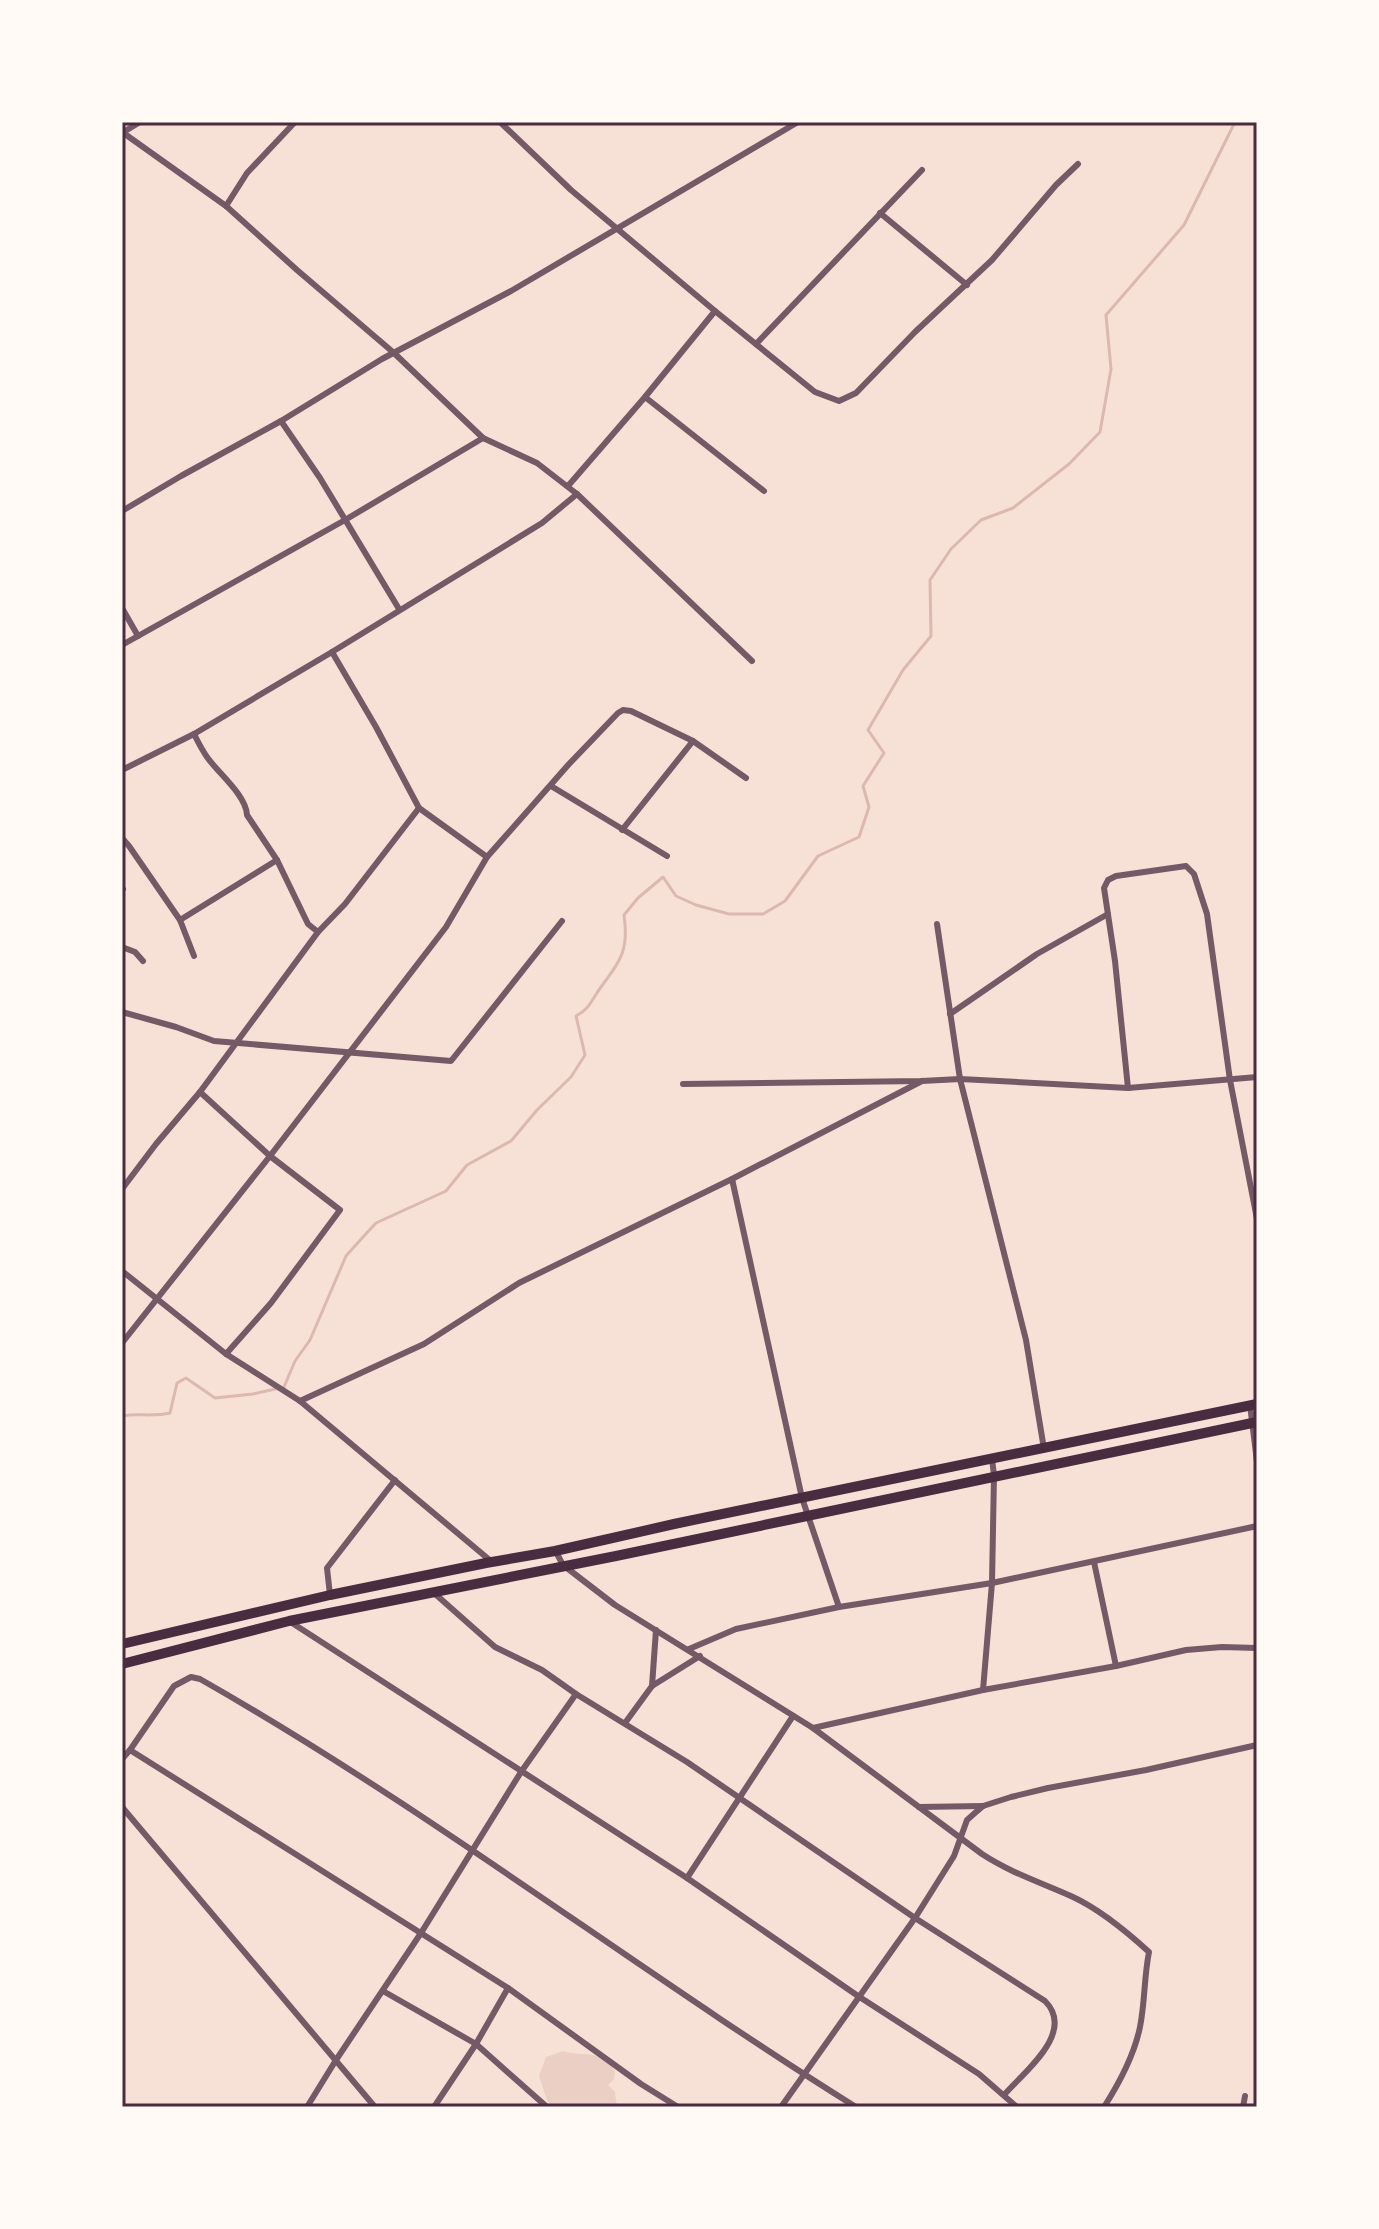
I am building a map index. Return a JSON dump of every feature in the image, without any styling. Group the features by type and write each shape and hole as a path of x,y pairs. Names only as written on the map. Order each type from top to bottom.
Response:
{"highway":[{"path":"122,1644 330,1595 1253,1405"},
{"path":"122,1664 289,1621 1254,1422"}],"street":[{"path":"140,122 122,133 226,206 394,353 483,438 529,458 568,486 752,661"},
{"path":"226,206 247,173 295,122"},
{"path":"500,122 571,190 715,311 815,392 839,401 856,393 915,332 967,285 1078,164"},
{"path":"122,511 394,353 511,291 798,122"},
{"path":"756,344 922,170"},
{"path":"880,213 967,285"},
{"path":"568,486 715,311"},
{"path":"645,397 764,491"},
{"path":"281,421 320,478 399,609"},
{"path":"122,645 345,520 483,438"},
{"path":"122,770 194,734 332,652 542,523 577,494"},
{"path":"122,608 138,636"},
{"path":"332,652 419,808 487,857"},
{"path":"122,1343 446,927 487,857 569,764 623,710 693,741 746,778"},
{"path":"194,734 205,755 246,807 247,815 277,860 308,924 318,932"},
{"path":"622,830 693,741"},
{"path":"551,786 667,856"},
{"path":"122,1189 200,1092 318,932 345,904 419,808"},
{"path":"122,838 180,920 194,956"},
{"path":"180,920 277,860"},
{"path":"1128,1088 1104,888 1108,880 1116,876 1186,866 1190,868 1207,914 1230,1080 1257,1219"},
{"path":"950,1014 1037,954 1108,914"},
{"path":"122,1014 176,1027 206,1039 236,1044 451,1061 562,921"},
{"path":"937,924 960,1079 1026,1340 1044,1449"},
{"path":"122,947 135,952 143,961"},
{"path":"683,1084 960,1079 1128,1088 1257,1077"},
{"path":"300,1401 424,1344 519,1283 732,1179 922,1081"},
{"path":"200,1092 270,1156 340,1210 271,1303 226,1354"},
{"path":"732,1179 802,1498 839,1607"},
{"path":"122,1271 226,1354 300,1401 492,1562"},
{"path":"1253,1405 1257,1462"},
{"path":"983,1690 992,1583 992,1459"},
{"path":"330,1595 327,1568 395,1480"},
{"path":"689,1649 736,1629 839,1607 992,1583 1257,1526"},
{"path":"555,1551 563,1565 615,1605 813,1728 961,1839 1009,1871 1084,1903 1114,1922 1149,1952 1140,2028 1120,2082 1104,2107"},
{"path":"1094,1562 1116,1666"},
{"path":"433,1592 485,1640 542,1670 625,1723 915,1918 1045,2001 1054,2011 1055,2031 1049,2043 1004,2095"},
{"path":"289,1621 687,1878 858,1996 936,2044 979,2074 1017,2107"},
{"path":"652,1686 656,1629"},
{"path":"813,1728 1186,1650 1257,1648"},
{"path":"625,1723 652,1686 700,1656"},
{"path":"122,1759 174,1686 191,1677 200,1679 271,1719 803,2075 856,2107"},
{"path":"307,2107 521,1772 576,1694"},
{"path":"687,1878 793,1716"},
{"path":"919,1807 983,1806 1048,1788 1257,1745"},
{"path":"130,1750 508,1988 678,2107"},
{"path":"781,2107 915,1918 954,1856 967,1820 983,1806"},
{"path":"122,1807 375,2107"},
{"path":"434,2107 508,1988"},
{"path":"383,1991 476,2044 547,2107"},
{"path":"1243,2107 1245,2096"}],"shaded area":[{"path":"563,2051 597,2056 609,2064 615,2071 614,2079 608,2085 615,2092 617,2107 553,2107 547,2100 539,2076 546,2057"}],"waterway":[{"path":"122,1416 170,1413 177,1383 186,1378 215,1398 284,1387 295,1361 310,1340 346,1256 363,1237 376,1223 446,1191 467,1165 511,1141 571,1077 585,1055 576,1016 588,1007 622,954 624,915 638,898 663,877 676,896 696,905 729,914 763,914 785,901 818,856 859,837 869,807 863,786 884,753 868,730 903,670 931,636 930,580 951,549 981,520 1013,508 1069,464 1100,432 1111,369 1106,315 1184,225 1235,122"}]}
